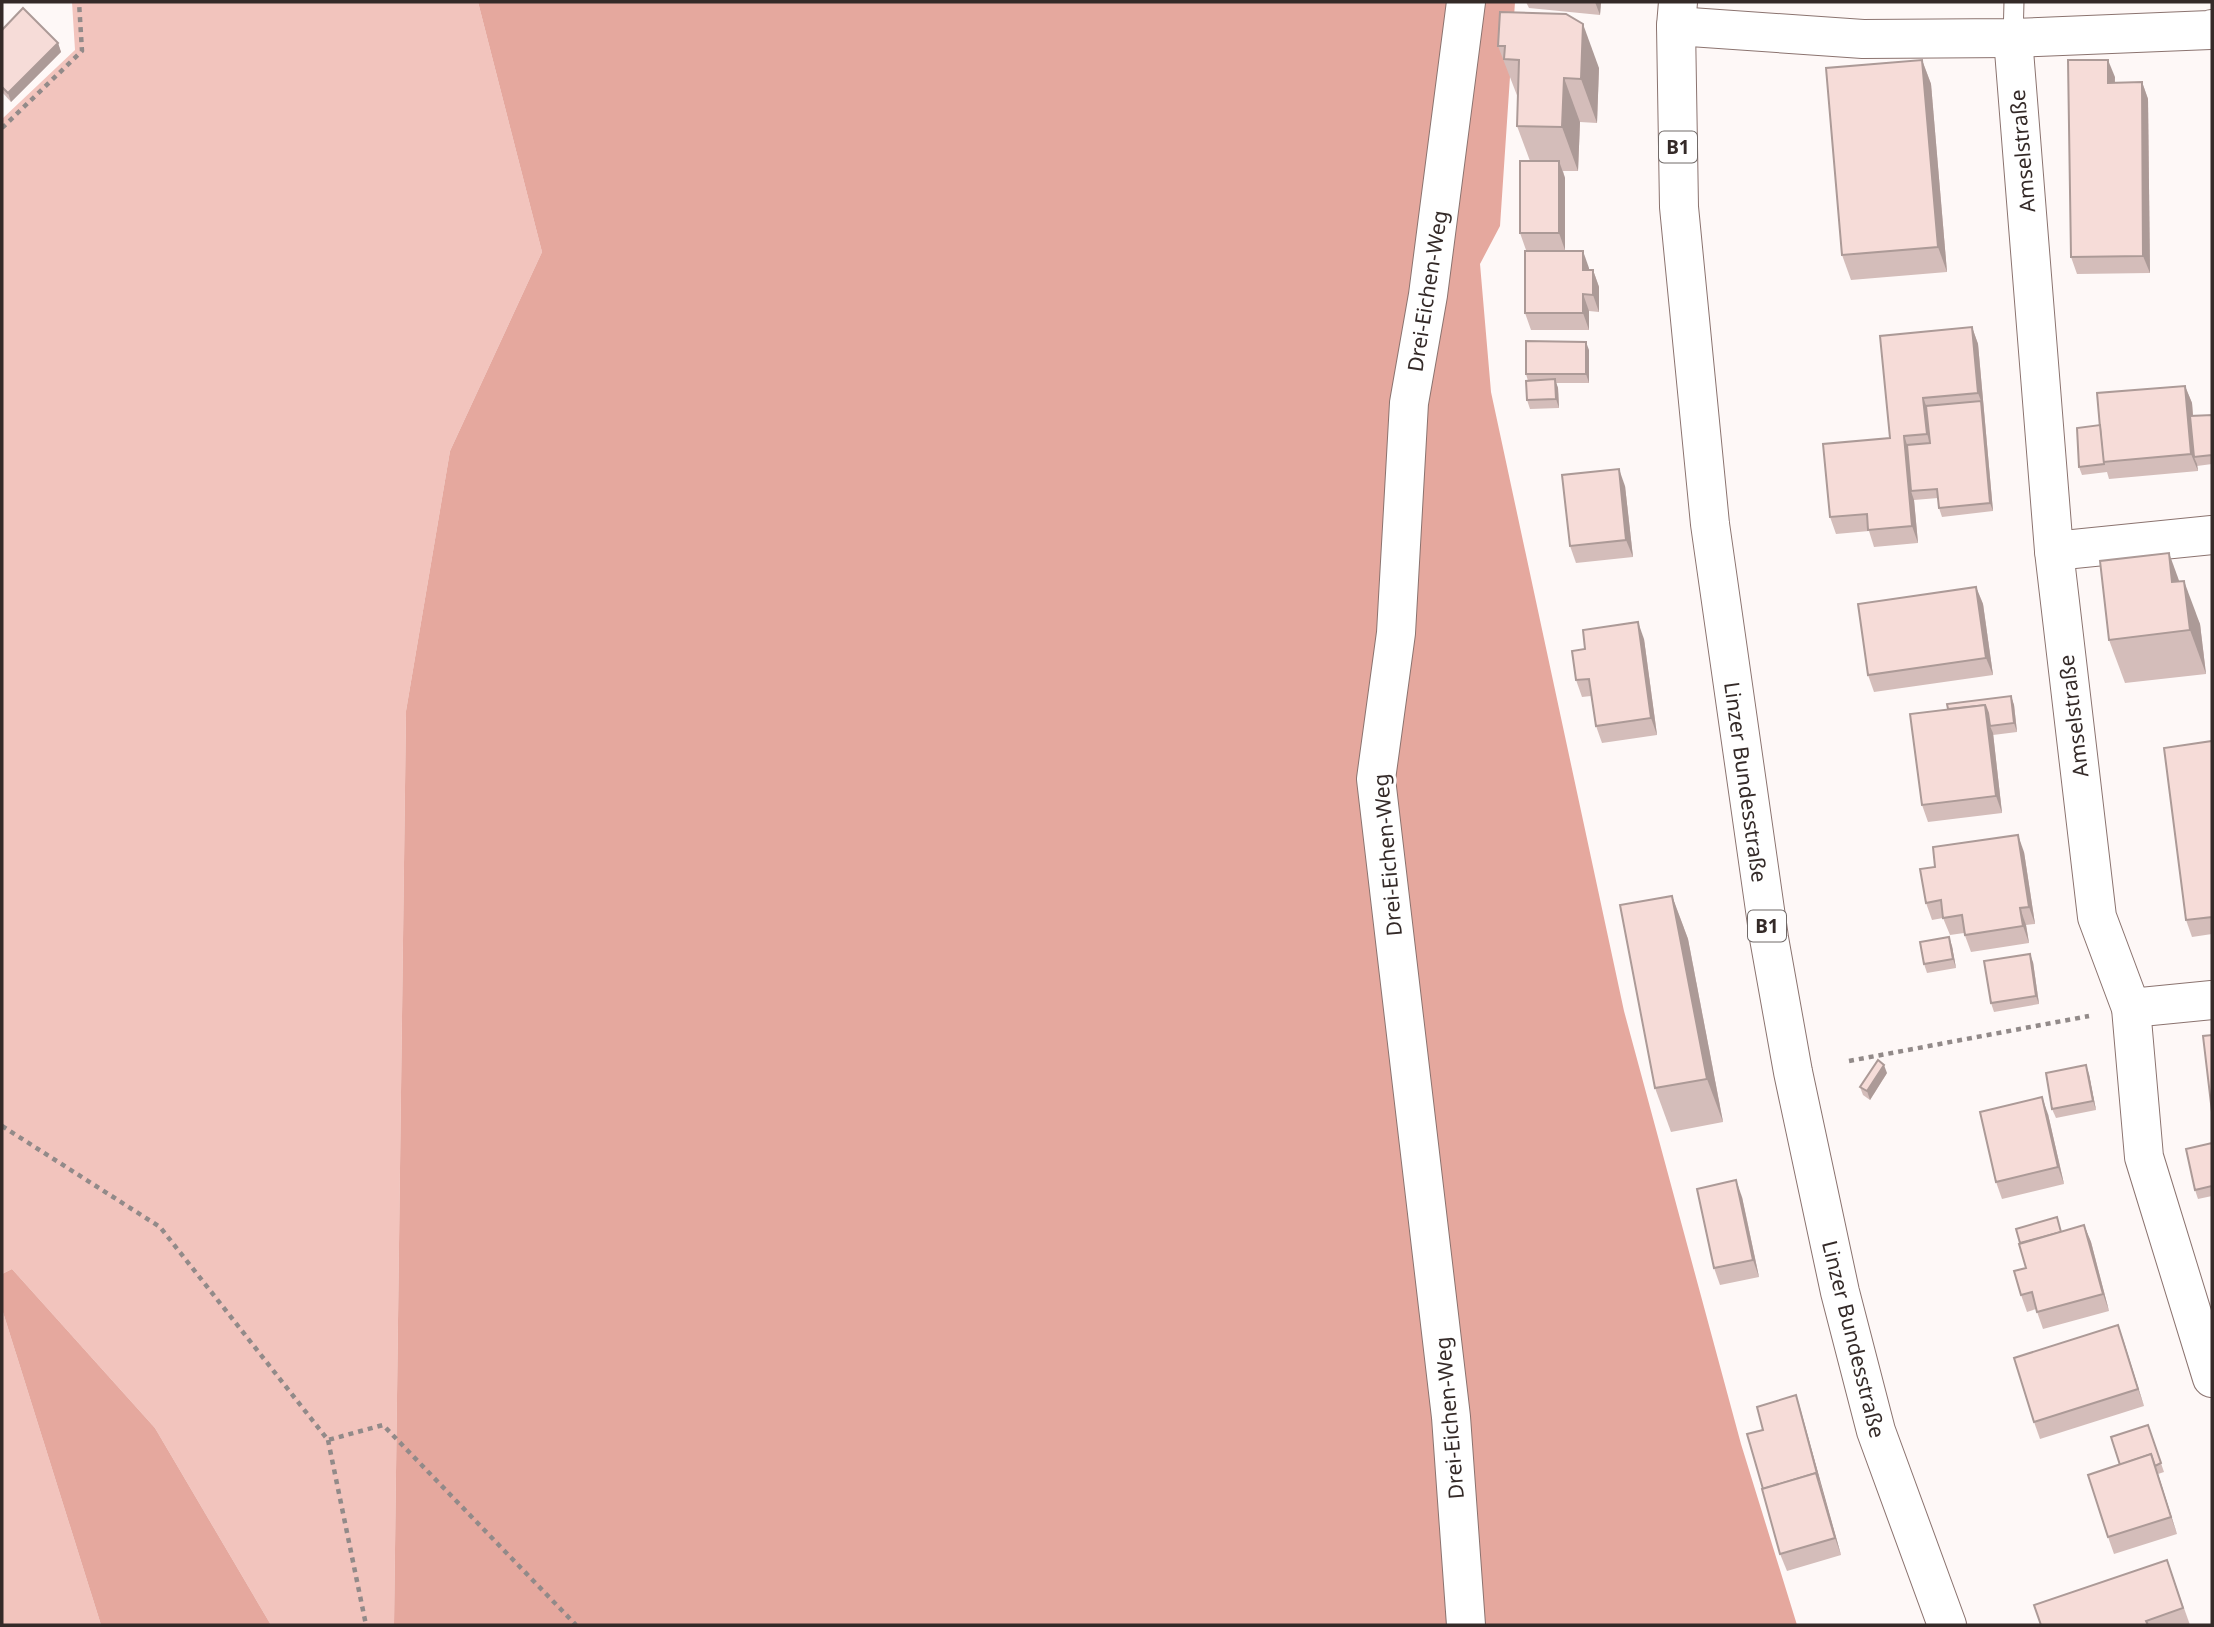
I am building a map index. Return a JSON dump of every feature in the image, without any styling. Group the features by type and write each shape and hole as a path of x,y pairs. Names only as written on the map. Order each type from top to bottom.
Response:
{"street":[{"name":"Drei-Eichen-Weg","path":"1466,2 1429,295 1409,403 1396,633 1376,779 1451,1417 1466,1625"},
{"path":"1677,14 1863,39 2013,20 2212,29"},
{"name":"Linzer Bundesstraße","path":"1677,14 1679,207 1710,524 1769,938 1793,1072 1840,1292 1875,1431 1947,1625"},
{"name":"Amselstraße","path":"2013,20 2054,551 2097,917 2131,1008 2144,1157 2212,1378"},
{"path":"2054,551 2212,535"},
{"path":"2131,1008 2212,1000"}],"path":[{"path":"2,128 82,51 79,2"},
{"path":"1849,1061 2131,1008"},
{"path":"2,1126 160,1227 328,1440 366,1625"},
{"path":"328,1440 383,1425 576,1625"}],"shaded area":[{"path":"72,2 478,2 542,252 450,451 406,711 394,1625 271,1625 155,1428 12,1269 2,1274 2,119 75,50"},
{"path":"478,2 1515,2 1500,226 1480,264 1491,392 1624,1011 1741,1444 1797,1625 394,1625 406,711 450,451 542,252"},
{"path":"12,1269 155,1428 271,1625 101,1625 2,1309 2,1274"},
{"path":"2,1309 101,1625 2,1625"}],"building":[{"path":"23,8 58,43 8,93 2,87 2,30"},
{"path":"1500,12 1566,14 1583,24 1581,79 1564,78 1562,127 1517,126 1519,60 1504,59 1505,46 1498,46"},
{"path":"1922,60 1938,247 1842,255 1826,68"},
{"path":"2068,60 2108,60 2108,83 2142,82 2143,256 2071,257"},
{"path":"1520,161 1559,161 1559,233 1520,233"},
{"path":"1525,251 1583,251 1583,270 1593,270 1593,295 1583,294 1583,313 1525,313"},
{"path":"1972,327 1978,393 1923,398 1927,434 1904,436 1912,526 1868,530 1867,514 1830,517 1823,444 1890,438 1880,336"},
{"path":"1526,341 1586,342 1586,374 1526,374"},
{"path":"1555,379 1556,399 1527,400 1526,381"},
{"path":"2185,386 2191,454 2103,462 2097,393"},
{"path":"1981,401 1990,503 1939,508 1937,489 1911,491 1907,445 1930,443 1926,406"},
{"path":"2212,415 2212,455 2194,457 2190,416"},
{"path":"2100,425 2104,464 2079,467 2077,428"},
{"path":"1619,469 1626,540 1570,546 1562,475"},
{"path":"2169,553 2172,582 2184,581 2190,630 2109,640 2100,561"},
{"path":"1976,587 1986,658 1868,675 1858,604"},
{"path":"1638,622 1651,718 1596,726 1589,679 1576,680 1572,651 1585,649 1583,630"},
{"path":"2011,696 2014,723 1990,726 1985,705 1948,709 1947,704"},
{"path":"1985,705 1996,796 1922,805 1910,714"},
{"path":"2212,741 2212,917 2186,920 2164,748"},
{"path":"2018,835 2029,907 2020,908 2023,926 1965,935 1962,915 1943,918 1941,900 1926,903 1920,869 1935,867 1933,847"},
{"path":"1672,896 1707,1079 1655,1088 1620,905"},
{"path":"1949,937 1953,959 1924,964 1920,942"},
{"path":"2030,954 2036,996 1991,1003 1984,961"},
{"path":"2212,1035 2212,1112 2203,1036"},
{"path":"1878,1060 1884,1065 1867,1091 1860,1087"},
{"path":"2086,1065 2093,1101 2052,1109 2046,1073"},
{"path":"2042,1097 2058,1167 1996,1182 1980,1112"},
{"path":"2212,1143 2212,1186 2195,1190 2186,1149"},
{"path":"1736,1180 1753,1260 1714,1268 1697,1189"},
{"path":"2057,1217 2061,1232 2020,1243 2016,1229"},
{"path":"2084,1225 2103,1294 2037,1312 2032,1292 2021,1295 2014,1271 2026,1268 2019,1244"},
{"path":"2118,1325 2138,1389 2034,1422 2014,1358"},
{"path":"1796,1395 1819,1481 1816,1473 1763,1489 1747,1434 1763,1430 1757,1407"},
{"path":"2148,1425 2161,1463 2155,1466 2151,1454 2120,1465 2111,1437"},
{"path":"2151,1454 2171,1517 2108,1537 2088,1475"},
{"path":"1816,1473 1835,1538 1780,1554 1762,1489"},
{"path":"2167,1560 2183,1608 2146,1621 2148,1625 2041,1625 2034,1605"}]}
